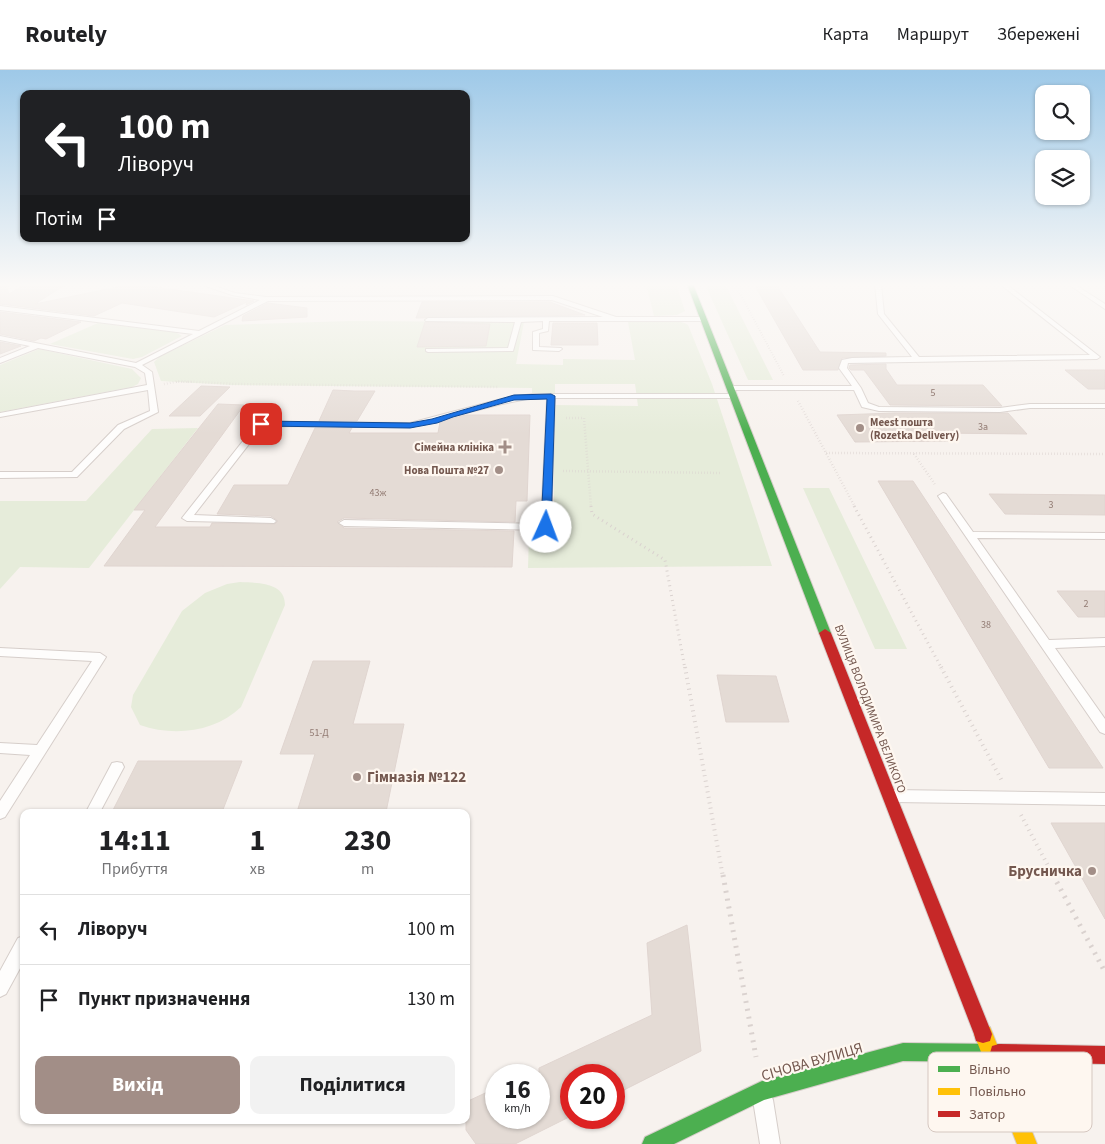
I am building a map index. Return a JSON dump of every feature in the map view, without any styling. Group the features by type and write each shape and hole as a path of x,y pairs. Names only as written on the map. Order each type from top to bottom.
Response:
{"main road":[{"name":"ВУЛИЦЯ ВОЛОДИМИРА ВЕЛИКОГО","path":"710,334 990,1052"},
{"name":"СІЧОВА ВУЛИЦЯ","path":"652,1144 762,1091 903,1052 990,1052"},
{"name":"СІЧОВА ВУЛИЦЯ","path":"1092,1055 1105,1055"},
{"name":"ВУЛИЦЯ ВОЛОДИМИРА ВЕЛИКОГО","path":"1022,1132 1027,1144"}],"lane":[{"path":"136,365 199,334"},
{"path":"428,350 511,350 515,334"},
{"path":"536,334 535,349 559,349"},
{"path":"897,334 918,360"},
{"path":"1068,334 1097,357"},
{"path":"0,338 136,365 148,372 154,412 121,427 74,475 0,475"},
{"path":"0,361 38,346"},
{"path":"1105,358 852,360 845,362 843,368 857,388 865,405 879,410 1000,410 1030,406 1105,406"},
{"path":"0,415 151,387"},
{"path":"271,521 187,518 261,424 410,425 434,422 450,415 514,398 857,388"},
{"path":"344,523 546,527 551,396"},
{"path":"943,496 1105,729"},
{"path":"970,536 1105,536"},
{"path":"1047,644 1105,642"},
{"path":"0,652 100,657 0,813"},
{"path":"0,748 41,750"},
{"path":"95,809 117,767"},
{"path":"889,796 1105,799"},
{"path":"0,988 20,951"},
{"path":"762,1091 770,1144"}],"path":[{"path":"762,334 1105,972"},
{"path":"151,387 180,381 234,384 505,387"},
{"path":"550,418 584,418 592,514 665,560 762,1091"},
{"path":"826,454 1105,454"},
{"path":"913,454 943,496"},
{"path":"548,471 722,473"}],"green space":[{"path":"73,334 179,334 182,336 142,357 133,359 50,344"},
{"path":"206,334 522,334 516,364 563,365 563,359 635,360 630,334 692,334 712,384 772,566 528,568 529,533 554,533 554,405 638,406 635,384 555,384 555,396 532,396 532,388 232,385 161,381 154,362 159,357"},
{"path":"727,334 750,334 773,380 748,380"},
{"path":"39,349 132,369 141,378 138,384 132,387 0,412 0,365"},
{"path":"198,428 89,568 20,567 0,589 0,501 86,501 152,429"},
{"path":"803,488 829,488 907,649 875,649"},
{"path":"240,582 269,585 276,588 284,597 285,605 241,707 219,722 193,730 166,731 140,725 131,707 133,695 182,611 205,593 227,584"}],"building":[{"path":"1,334 56,334 46,339 41,338 34,341"},
{"path":"421,334 488,334 486,346 417,347"},
{"path":"552,334 598,334 598,345 551,345"},
{"path":"783,334 808,334 820,352 886,353 886,356 842,358 838,370 803,370"},
{"path":"0,342 21,346 0,354"},
{"path":"886,364 886,369 897,385 983,385 1002,406 890,405 864,370 851,370 849,368 850,365"},
{"path":"1065,370 1105,370 1105,389 1088,389"},
{"path":"201,386 230,387 200,416 169,416"},
{"path":"333,390 375,391 357,421 319,421"},
{"path":"218,404 244,405 155,527 210,527 212,523 275,524 278,521 271,516 217,514 234,485 288,485 315,428 352,428 349,433 438,433 440,422 465,415 530,415 527,501 516,501 515,522 344,518 337,522 344,528 514,531 512,567 104,566 145,510 134,510"},
{"path":"1008,413 1027,434 941,433 948,441 855,442 837,415"},
{"path":"878,481 913,481 1103,768 1049,768"},
{"path":"989,494 1105,495 1105,515 1005,514"},
{"path":"1057,591 1105,591 1105,617 1078,617"},
{"path":"313,661 370,661 353,724 404,724 387,809 298,809 315,754 280,754"},
{"path":"717,675 776,676 789,722 726,722"},
{"path":"138,761 242,761 223,809 114,809"},
{"name":"Брусничка","path":"1051,823 1105,823 1105,919"},
{"path":"687,925 701,1051 625,1089 625,1064 560,1064 560,1122 550,1126 550,1064 548,1064 652,1015 647,943"},
{"path":"485,1093 485,1129 545,1129 515,1144 476,1144 466,1130 466,1124 470,1124 470,1100"}],"traffic: fast":[{"path":"709,334 825,633"},
{"path":"652,1144 762,1091 903,1052 928,1052"}],"traffic: slow":[{"path":"983,1034 990,1052"},
{"path":"1022,1132 1027,1144"}],"traffic: jam":[{"path":"825,633 983,1034"},
{"path":"1092,1055 1105,1055"}],"place":[{"name":"Meest пошта (Rozetka Delivery)","path":"860,428"},
{"name":"Сімейна клініка","path":"505,447"},
{"name":"Нова Пошта №27","path":"499,470"},
{"name":"Гімназія №122","path":"357,777"},
{"name":"Брусничка","path":"1092,871"}],"route":[{"path":"261,424 410,425 434,422 450,415 514,398 551,396 546,527"}]}
